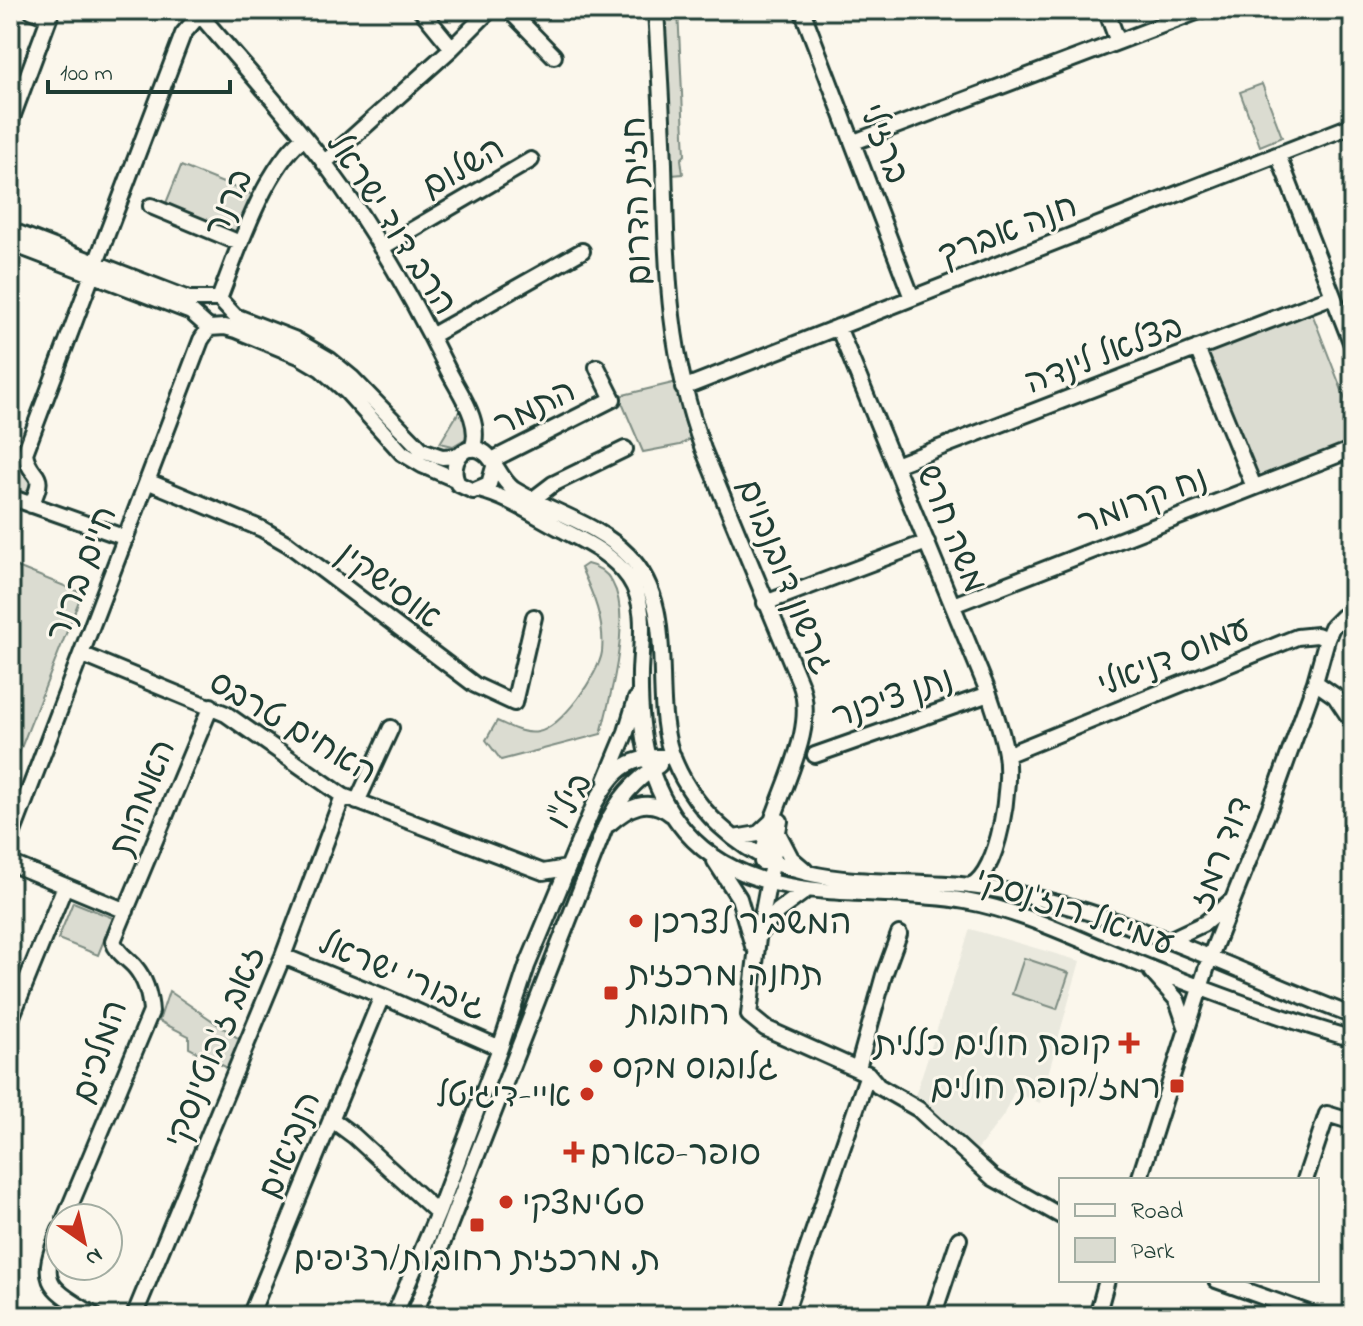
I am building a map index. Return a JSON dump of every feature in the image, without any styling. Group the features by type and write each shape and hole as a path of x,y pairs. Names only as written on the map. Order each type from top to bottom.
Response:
{"street":[{"path":"10,123 50,14 31,10"},
{"path":"421,10 452,48"},
{"path":"324,163 490,10"},
{"path":"509,10 554,56"},
{"name":"חזית הדרום","path":"656,10 668,292 683,388"},
{"name":"ברזילי","path":"802,10 912,298"},
{"path":"1106,10 1118,42"},
{"path":"854,142 1202,10"},
{"path":"31,505 40,480 25,459 25,453 183,34 198,12"},
{"name":"הרב דוד ישראל","path":"198,12 324,163 381,248 431,336 473,420 476,437 465,453"},
{"name":"חנה אברך","path":"683,388 1353,125"},
{"name":"ברנר","path":"218,304 238,250 275,169 303,138"},
{"path":"1278,155 1353,347"},
{"name":"השלום","path":"381,248 531,160"},
{"path":"151,206 238,250"},
{"path":"10,230 191,312 209,325 236,330 310,362 333,378 402,453 455,479 462,487 500,497 611,559 627,576 641,610 642,741 648,764 676,819"},
{"path":"10,243 189,299 218,304 235,316 294,339 330,360 352,378 422,450 442,457 483,452 493,464 492,479 479,490"},
{"path":"431,336 582,251"},
{"name":"בצלאל לינדה","path":"895,465 1333,296"},
{"path":"209,325 227,321 218,304"},
{"path":"209,325 198,308 218,304"},
{"name":"חיים ברנר","path":"10,840 209,325"},
{"name":"משה חרש","path":"838,327 989,694 1006,755 1001,823 991,864"},
{"path":"1197,348 1254,487"},
{"name":"התמר","path":"493,464 613,399 597,367"},
{"name":"גרשון דובנבוים","path":"683,388 703,449 805,701 802,735 784,788 768,859 768,883 754,963"},
{"path":"532,500 553,484 625,449"},
{"name":"נח קרומר","path":"953,605 1353,449"},
{"path":"455,479 453,467 465,453"},
{"name":"עמיאל רוז'נסקי","path":"493,464 507,484 612,541 630,556 643,574 657,612 663,712 673,756 701,805 734,838 768,859 807,875 970,886 1004,891 1084,912 1169,940 1353,1016"},
{"name":"אוסישקין","path":"147,481 262,529 288,544 475,685 514,703 534,617"},
{"path":"10,497 126,538"},
{"path":"765,603 927,542"},
{"path":"1327,639 1332,627 1353,611"},
{"name":"עמוס דניאלי","path":"1006,755 1297,637 1317,635 1327,639"},
{"name":"דוד רמז","path":"1140,1178 1210,957 1315,682 1327,639"},
{"name":"האחים טרבס","path":"81,654 211,706 350,799 543,872 567,868"},
{"path":"598,798 626,732 640,679"},
{"path":"1315,682 1335,696 1353,723"},
{"name":"נתן ציכנר","path":"815,755 989,694"},
{"name":"האמהות","path":"126,911 211,706"},
{"name":"זאב ז'בוטינסקי","path":"134,1316 350,799 391,728"},
{"path":"648,764 673,756"},
{"name":"ביל\"ו","path":"394,1316 438,1213 500,1048 522,978 598,798 630,761 648,764 623,795 605,827 414,1316"},
{"path":"605,827 631,807 643,804 658,806 676,819 712,856 739,898 750,927 754,963 749,1015 765,1028 863,1071 878,1086 918,1109 993,1178 1059,1215"},
{"path":"734,838 775,827 796,864 824,877"},
{"name":"עמיאל רוז'נסקי","path":"712,856 735,870 768,883 809,889 941,898 996,908 1201,988 1353,1039"},
{"path":"10,863 126,911"},
{"path":"970,886 977,883 991,864"},
{"path":"991,864 994,879 1004,891"},
{"path":"10,1021 65,886"},
{"path":"758,938 778,911 809,889"},
{"path":"1169,940 1205,923 1233,899"},
{"name":"המלכים","path":"72,1202 151,1012 150,997 142,977 113,941 126,911"},
{"path":"784,1316 863,1071 884,975 899,934"},
{"name":"גיבורי ישראל","path":"283,956 500,1048"},
{"path":"1149,967 1177,1000 1187,1029"},
{"name":"הנביאים","path":"250,1316 382,996"},
{"path":"1306,1178 1327,1114 1353,1122"},
{"path":"331,1119 438,1213"},
{"path":"933,1316 959,1239"},
{"path":"52,1282 60,1294 95,1316"},
{"path":"1097,1316 1106,1282"},
{"path":"1222,1282 1317,1316"},
{"path":"1264,1297 1269,1282"}],"shaded area":[{"path":"970,929 1080,961 1040,1103 1014,1092 1003,1116 974,1154 914,1099"}],"green space":[{"path":"663,10 678,10 685,155 681,159 683,174 672,175"},
{"path":"1262,84 1282,137 1260,146 1240,92"},
{"path":"181,166 258,197 241,239 164,208"},
{"path":"1310,308 1353,419 1353,448 1256,487 1203,350"},
{"path":"677,382 695,436 680,445 643,452 619,396"},
{"path":"463,405 470,436 453,446 440,443"},
{"path":"10,459 21,463 34,483 27,495 10,488"},
{"path":"10,564 82,593 10,776"},
{"path":"587,564 605,573 616,590 620,613 616,666 601,734 501,760 486,740 497,721 527,732 547,728 578,699 599,662 602,652 600,619 581,568"},
{"path":"73,902 113,918 98,955 58,939"},
{"path":"1024,958 1069,973 1057,1009 1012,994"},
{"path":"169,991 245,1043 235,1072 189,1048 189,1036 159,1021"}],"place":[{"name":"המשביר לצרכן","path":"636,921"},
{"name":"תחנה מרכזית רחובות","path":"611,993"},
{"name":"קופת חולים כללית","path":"1129,1043"},
{"name":"גלובוס מקס","path":"596,1066"},
{"name":"רמז/קופת חולים","path":"1177,1086"},
{"name":"איי-דיגיטל","path":"587,1094"},
{"name":"סופר-פארם","path":"574,1152"},
{"name":"סטימצקי","path":"506,1202"},
{"name":"ת. מרכזית רחובות/רציפים","path":"477,1225"}]}
